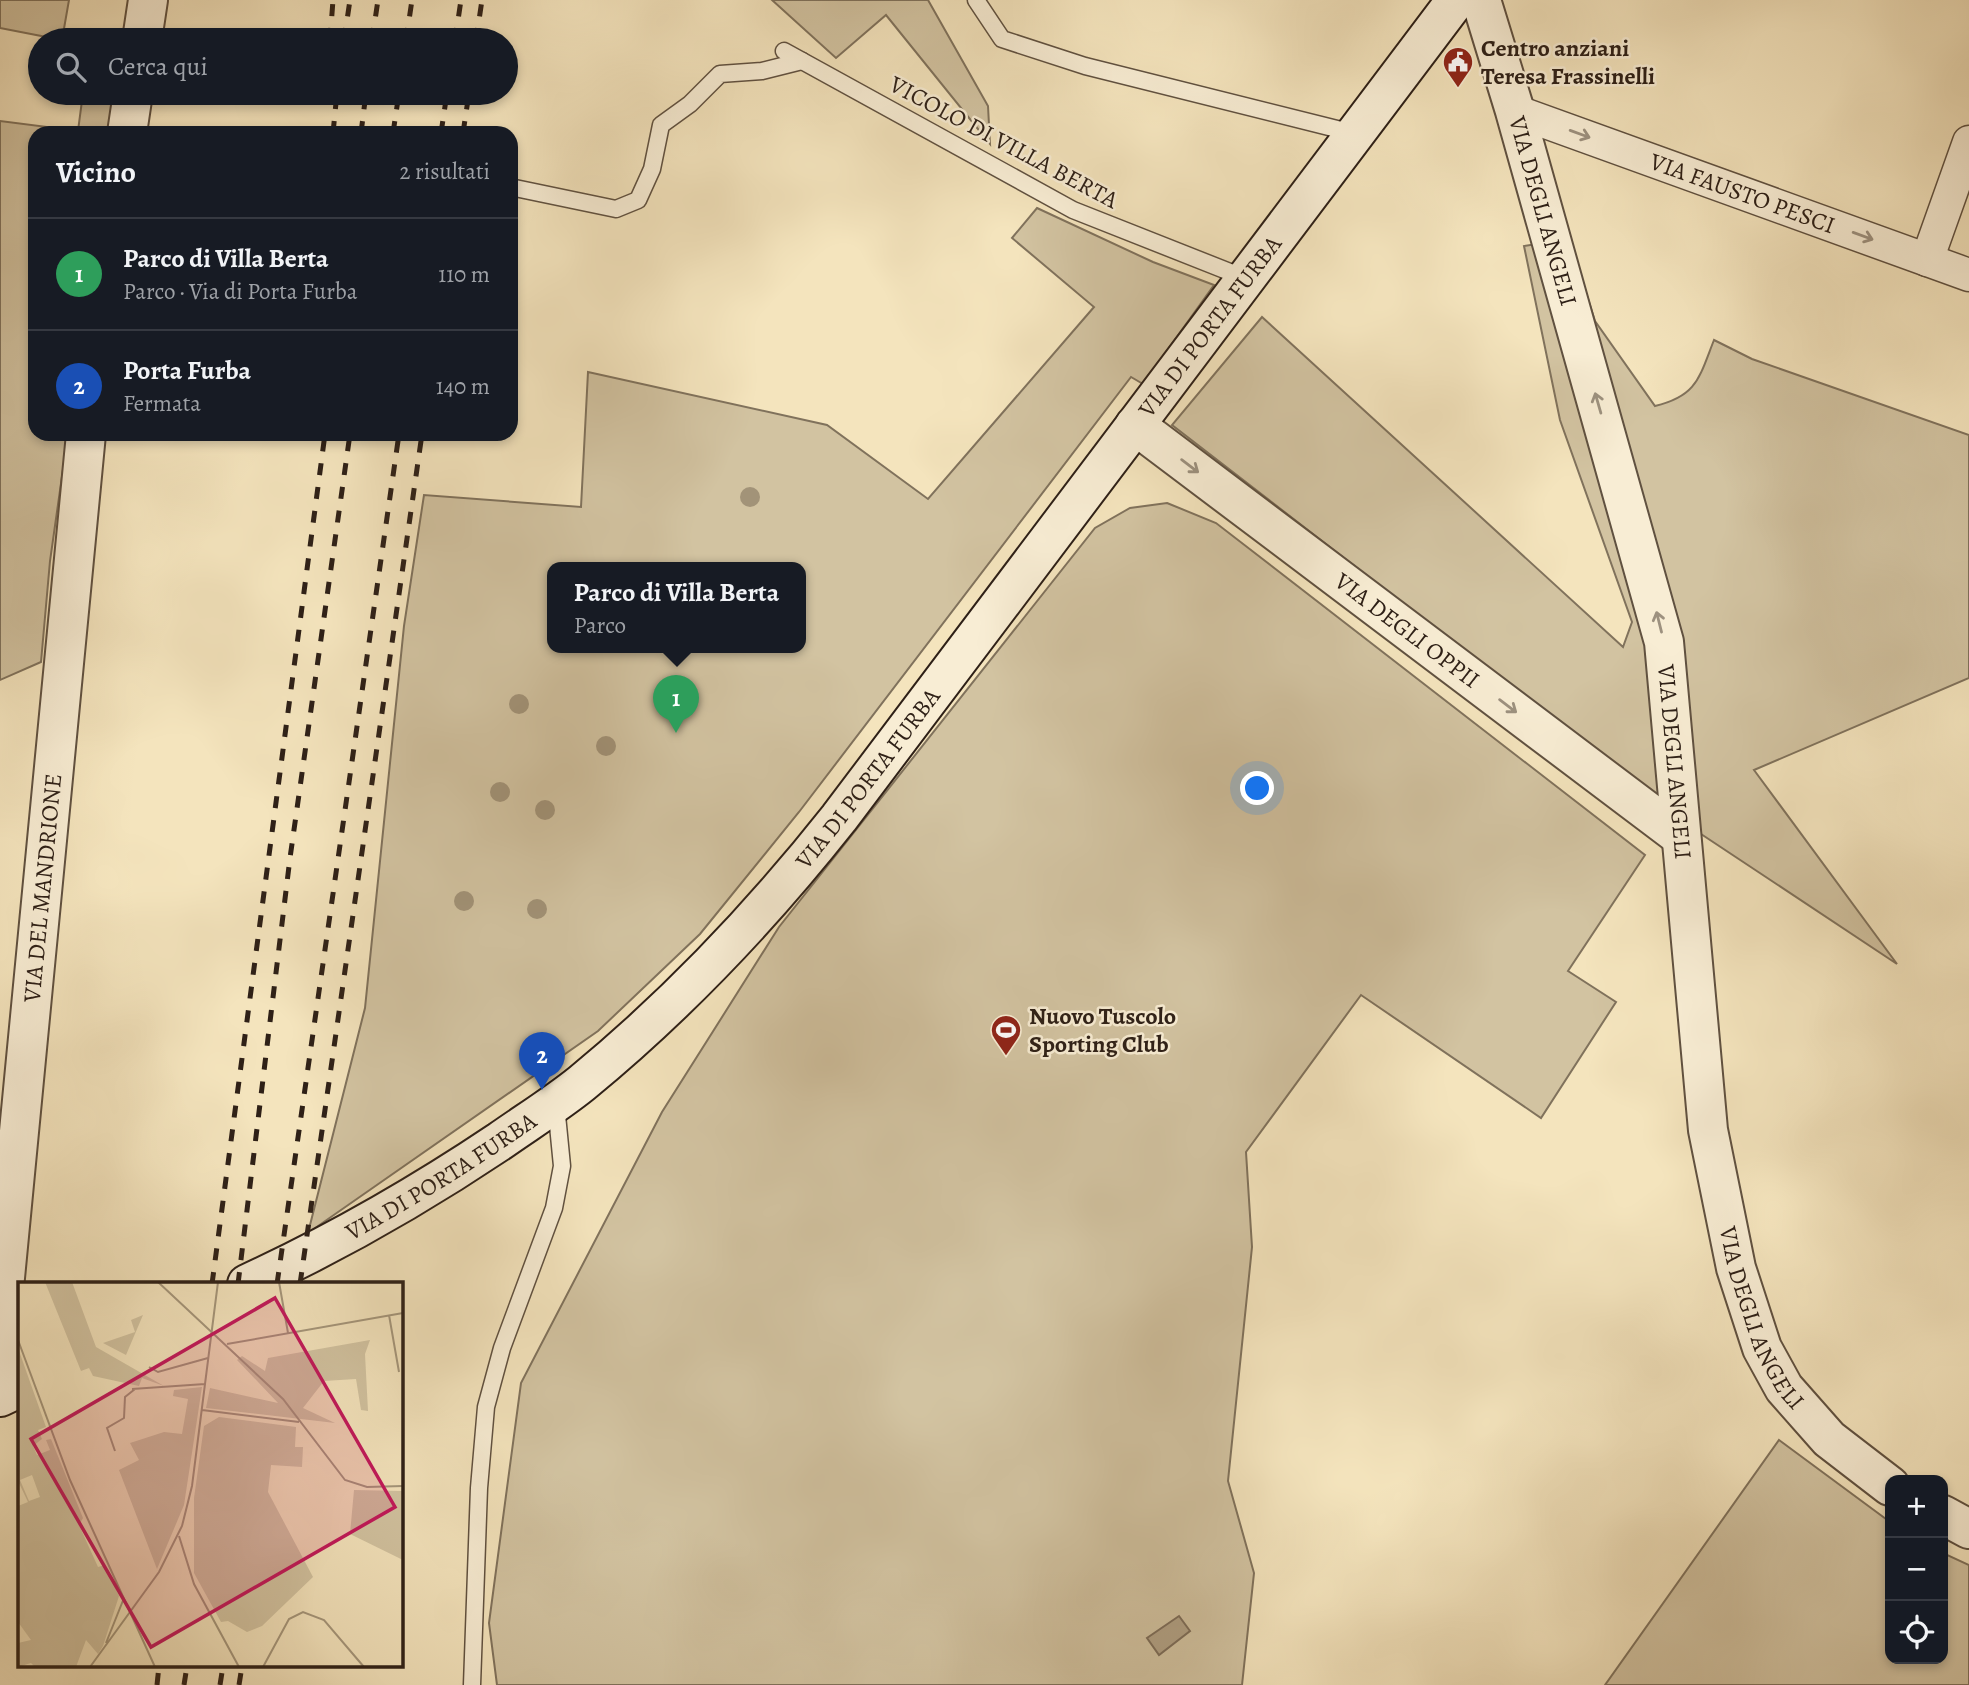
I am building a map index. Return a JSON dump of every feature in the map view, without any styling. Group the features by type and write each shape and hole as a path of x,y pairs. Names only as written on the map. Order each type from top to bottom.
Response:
{"street":[{"path":"144,28 148,0"},
{"name":"VIA DI PORTA FURBA","path":"251,1282 382,1216 556,1102 645,1029 762,910 797,869 1456,0"},
{"name":"VIA DEGLI ANGELI","path":"1481,0 1515,111 1664,642 1708,1130 1743,1291 1762,1348 1797,1405 1846,1455 1885,1482"},
{"path":"128,126 132,105"},
{"name":"VIA FAUSTO PESCI","path":"1515,111 1969,275"},
{"path":"1927,260 1969,142"},
{"name":"VIA DEGLI OPPII","path":"1135,425 1680,836"},
{"name":"VIA DEL MANDRIONE","path":"0,1383 3,1299 85,441"},
{"path":"0,1397 18,1388"},
{"path":"1948,1518 1969,1529"}],"lane":[{"path":"976,0 1002,39 1085,66 1355,133"},
{"name":"VICOLO DI VILLA BERTA","path":"784,51 1073,210 1246,279"},
{"path":"518,189 616,209 638,200 652,169 661,125 690,104 720,74 762,71 802,61"},
{"path":"472,1685 486,1407 502,1348 554,1208 562,1166 556,1102"}],"shaded area":[{"path":"0,0 69,0 64,28 28,28 28,33 0,28"},
{"path":"772,0 928,0 988,106 990,144 886,15 836,58"},
{"path":"81,105 115,105 112,126 79,126"},
{"path":"0,121 39,126 28,126 28,441 67,441 50,561 41,662 0,680"},
{"path":"1037,208 1153,262 1214,285 1143,384 1131,377 799,812 700,934 598,1031 308,1233 365,1008 404,626 424,495 581,507 588,372 827,425 928,499 1094,307 1012,238"},
{"path":"1569,239 1595,321 1655,406 1680,397 1695,384 1714,340 1752,359 1969,435 1969,678 1754,770 1897,964 1701,834 1172,425 1262,317 1623,647 1632,622 1560,420 1524,246"},
{"name":"Nuovo Tuscolo Sporting Club","path":"1167,503 1216,523 1645,855 1568,971 1616,1002 1541,1118 1361,995 1246,1152 1252,1247 1228,1481 1254,1573 1242,1685 497,1685 489,1623 521,1383 662,1112 779,927 1095,528 1130,508"},
{"path":"1779,1440 1885,1518 1885,1664 1948,1664 1948,1555 1969,1565 1969,1685 1605,1685"},
{"path":"1179,1616 1190,1631 1159,1655 1147,1638"}],"railway":[{"path":"331,28 333,0"},
{"path":"346,28 350,0"},
{"path":"374,28 378,0"},
{"path":"408,28 412,0"},
{"path":"457,28 461,0"},
{"path":"478,28 482,0"},
{"path":"334,126 336,105"},
{"path":"362,126 364,105"},
{"path":"394,126 397,105"},
{"path":"442,126 445,105"},
{"path":"464,126 467,105"},
{"path":"212,1282 324,441"},
{"path":"238,1282 290,858 349,441"},
{"path":"277,1282 398,441"},
{"path":"300,1282 421,441"},
{"path":"157,1685 159,1668"},
{"path":"184,1685 187,1668"},
{"path":"220,1685 223,1668"},
{"path":"239,1685 242,1668"}],"place":[{"name":"Centro anziani Teresa Frassinelli","path":"1458,89"},
{"name":"Parco di Villa Berta","path":"676,733"},
{"name":"Nuovo Tuscolo Sporting Club","path":"1006,1057"},
{"name":"Porta Furba","path":"542,1090"}]}
